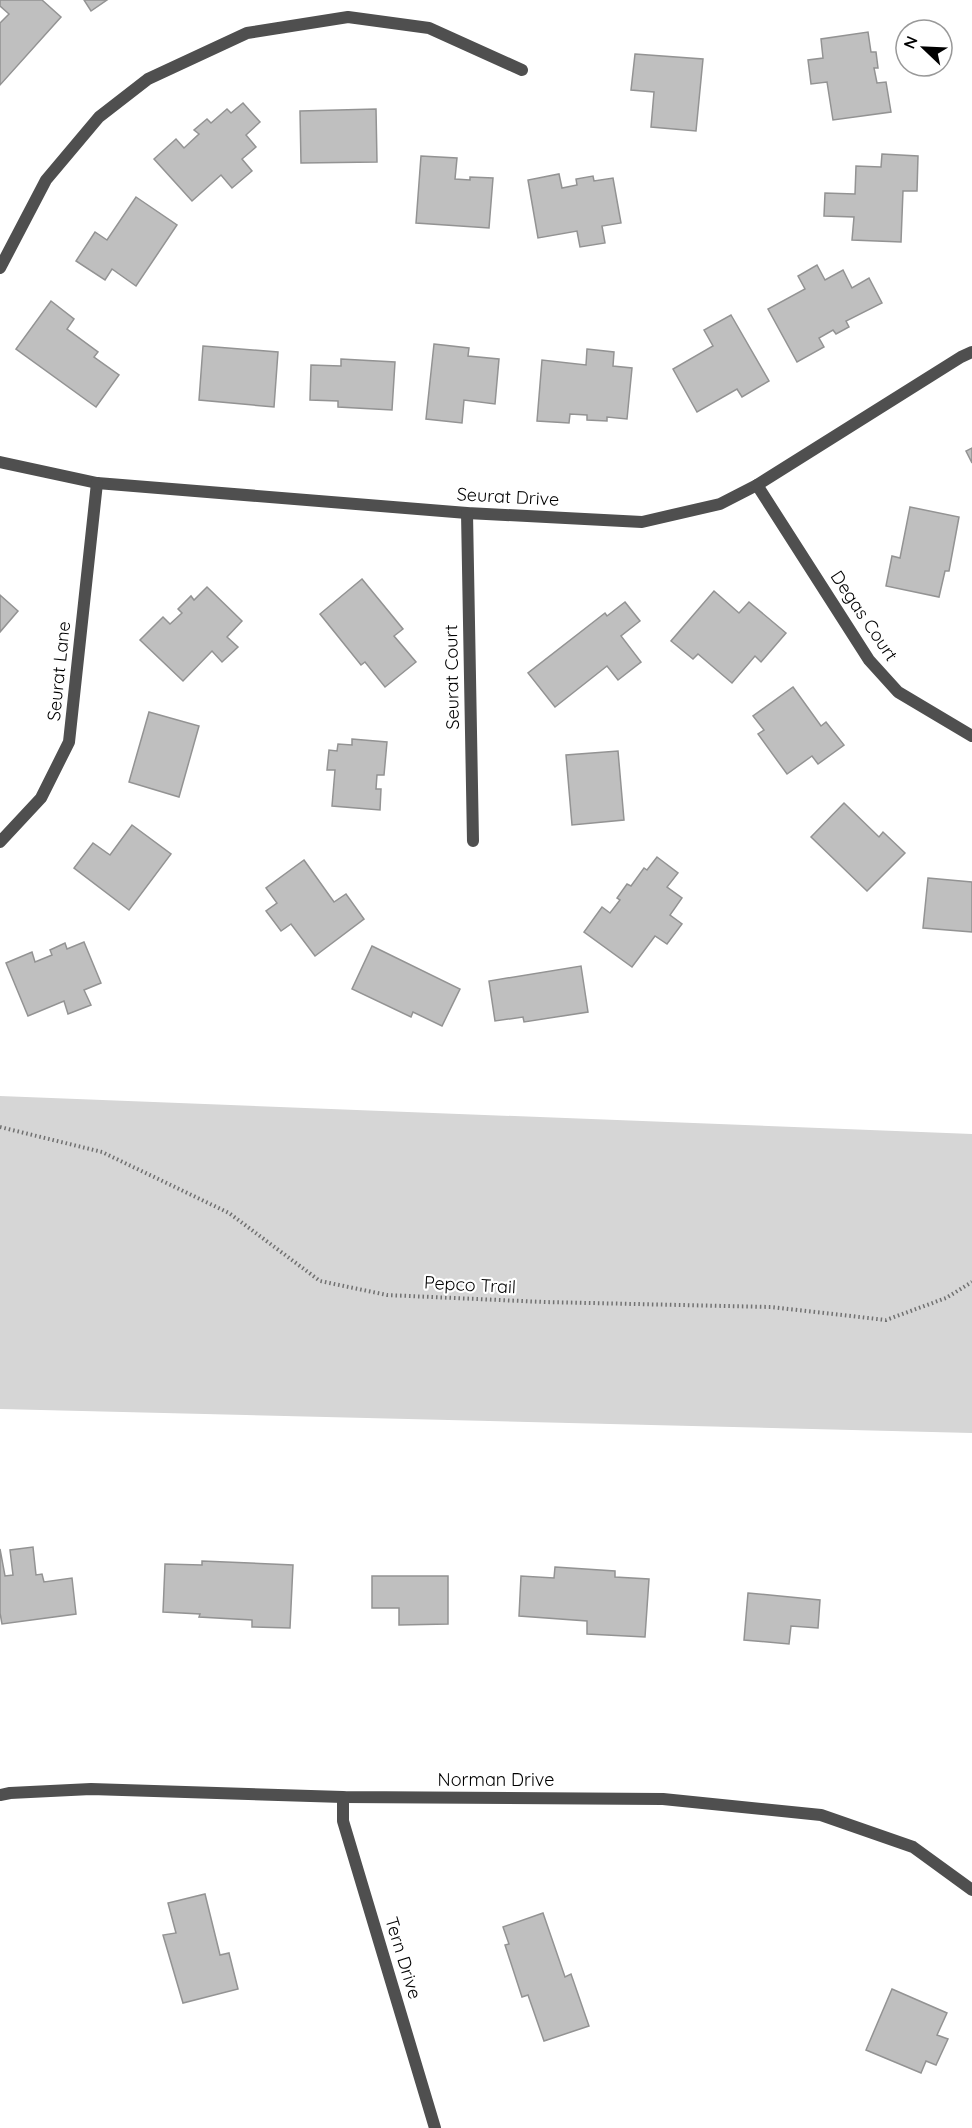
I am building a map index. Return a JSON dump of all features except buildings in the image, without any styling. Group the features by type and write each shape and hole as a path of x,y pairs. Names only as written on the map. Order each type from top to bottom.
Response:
{"street":[{"path":"0,268 46,180 99,117 148,80 247,33 348,17 429,28 522,70"},
{"name":"Seurat Drive","path":"0,462 97,483 467,513 642,522 720,504 757,485 972,352"},
{"name":"Seurat Lane","path":"0,842 41,798 69,742 97,483"},
{"name":"Degas Court","path":"757,485 869,660 898,692 972,736"},
{"name":"Seurat Court","path":"467,513 472,841"},
{"name":"Norman Drive","path":"0,1795 91,1790 343,1797 663,1799 821,1815 913,1847 972,1890"},
{"name":"Tern Drive","path":"343,1797 343,1821 435,2128"}],"path":[{"name":"Pepco Trail","path":"0,1127 102,1152 229,1213 320,1281 387,1294 544,1302 771,1307 886,1320 946,1298 972,1282"}],"shaded area":[{"path":"0,1096 972,1134 972,1433 0,1409"}]}
